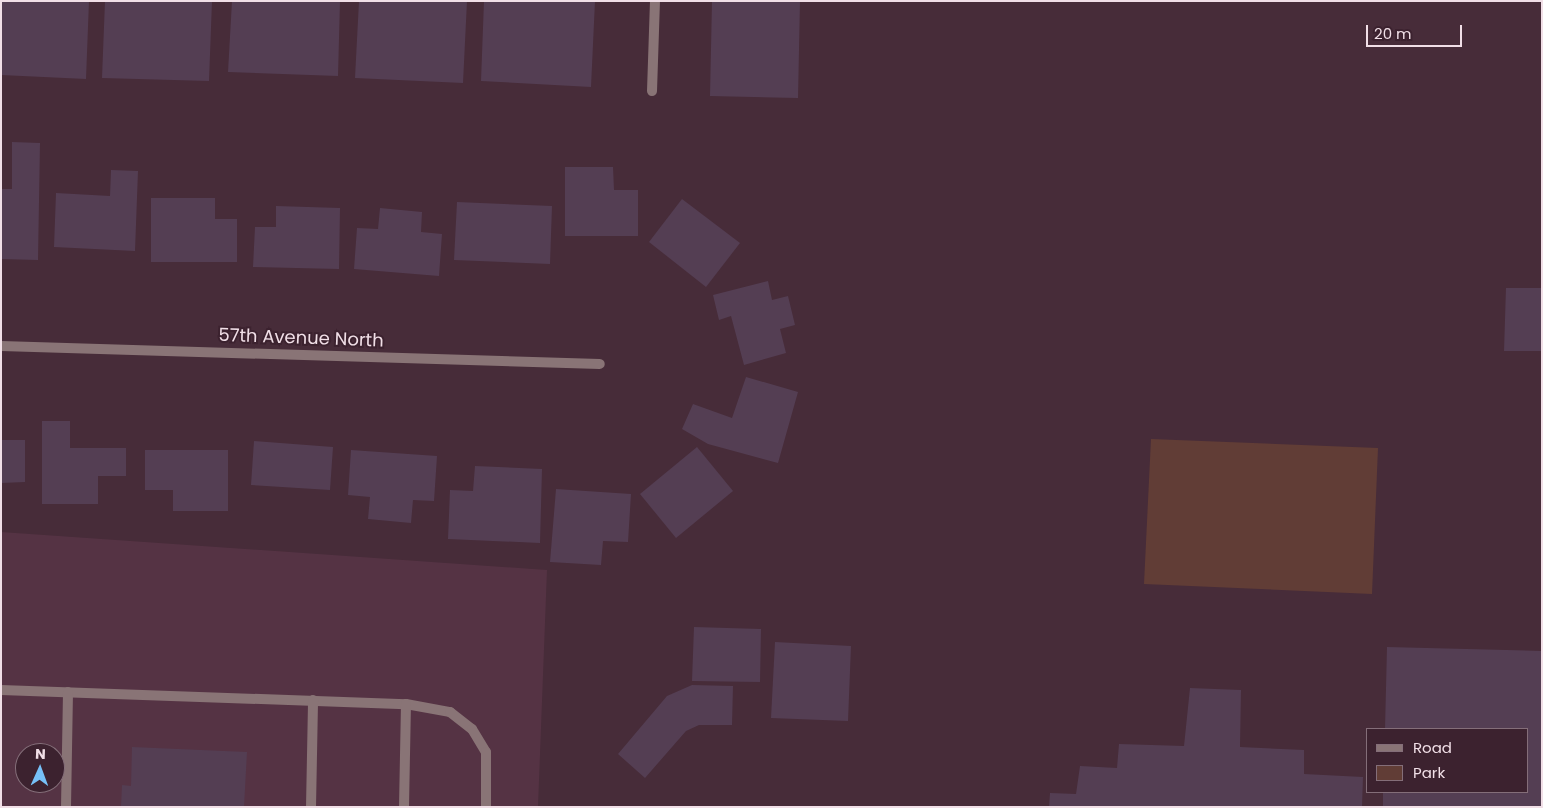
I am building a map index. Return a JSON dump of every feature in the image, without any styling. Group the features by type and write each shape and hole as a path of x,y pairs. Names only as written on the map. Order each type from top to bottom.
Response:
{"street":[{"path":"652,90 655,1"},
{"name":"57th Avenue North","path":"1,346 600,364"},
{"path":"1,690 406,704 450,712 472,730 486,752 486,807"},
{"path":"66,807 68,692"},
{"path":"311,807 313,700"},
{"path":"404,807 406,704"}],"shaded area":[{"path":"1,532 547,570 538,807 1,807"}],"green space":[{"path":"1151,439 1378,448 1372,594 1144,584"}],"building":[{"path":"1,1 89,1 86,79 1,75"},
{"path":"105,1 212,1 209,81 102,78"},
{"path":"232,1 340,1 338,76 228,72"},
{"path":"359,1 467,1 463,83 355,78"},
{"path":"484,1 595,1 591,87 481,81"},
{"path":"712,1 800,1 798,98 710,96"},
{"path":"12,142 40,143 38,260 1,259 1,189 12,189"},
{"path":"565,167 613,167 614,190 638,190 638,236 565,236"},
{"path":"111,170 138,171 135,251 54,247 56,193 110,196"},
{"path":"151,198 215,198 215,219 237,219 237,262 151,262"},
{"path":"682,199 740,243 706,287 649,242"},
{"path":"457,202 552,206 550,264 454,260"},
{"path":"276,206 340,208 339,269 253,267 255,227 276,227"},
{"path":"380,208 422,212 421,232 442,234 439,276 354,269 357,228 378,229"},
{"path":"768,281 772,300 788,296 795,325 780,329 786,353 744,365 731,316 719,320 713,295"},
{"path":"1506,288 1542,288 1542,351 1504,351"},
{"path":"746,377 798,392 778,463 708,444 682,429 693,404 732,418"},
{"path":"42,421 70,421 70,448 126,448 126,476 98,476 98,504 42,504"},
{"path":"1,440 25,440 25,482 1,483"},
{"path":"254,441 333,447 330,490 251,485"},
{"path":"697,447 733,491 676,538 640,494"},
{"path":"145,450 228,450 228,511 173,511 173,490 145,490"},
{"path":"351,450 437,456 434,501 413,500 411,523 368,519 370,497 348,495"},
{"path":"475,466 542,469 540,543 448,539 450,490 473,491"},
{"path":"556,489 631,494 628,542 603,541 601,565 550,562"},
{"path":"694,627 761,629 760,682 692,681"},
{"path":"775,642 851,646 848,721 771,718"},
{"path":"1387,647 1542,651 1542,807 1383,807 1383,793 1528,793 1528,728 1385,728"},
{"path":"692,685 733,686 732,725 699,725 686,731 645,778 618,754 667,696"},
{"path":"1190,688 1241,690 1240,747 1304,750 1304,774 1363,777 1362,807 1049,807 1050,793 1076,794 1080,766 1117,768 1119,744 1184,746"},
{"path":"132,747 247,752 244,807 121,807 122,785 131,786"}]}
